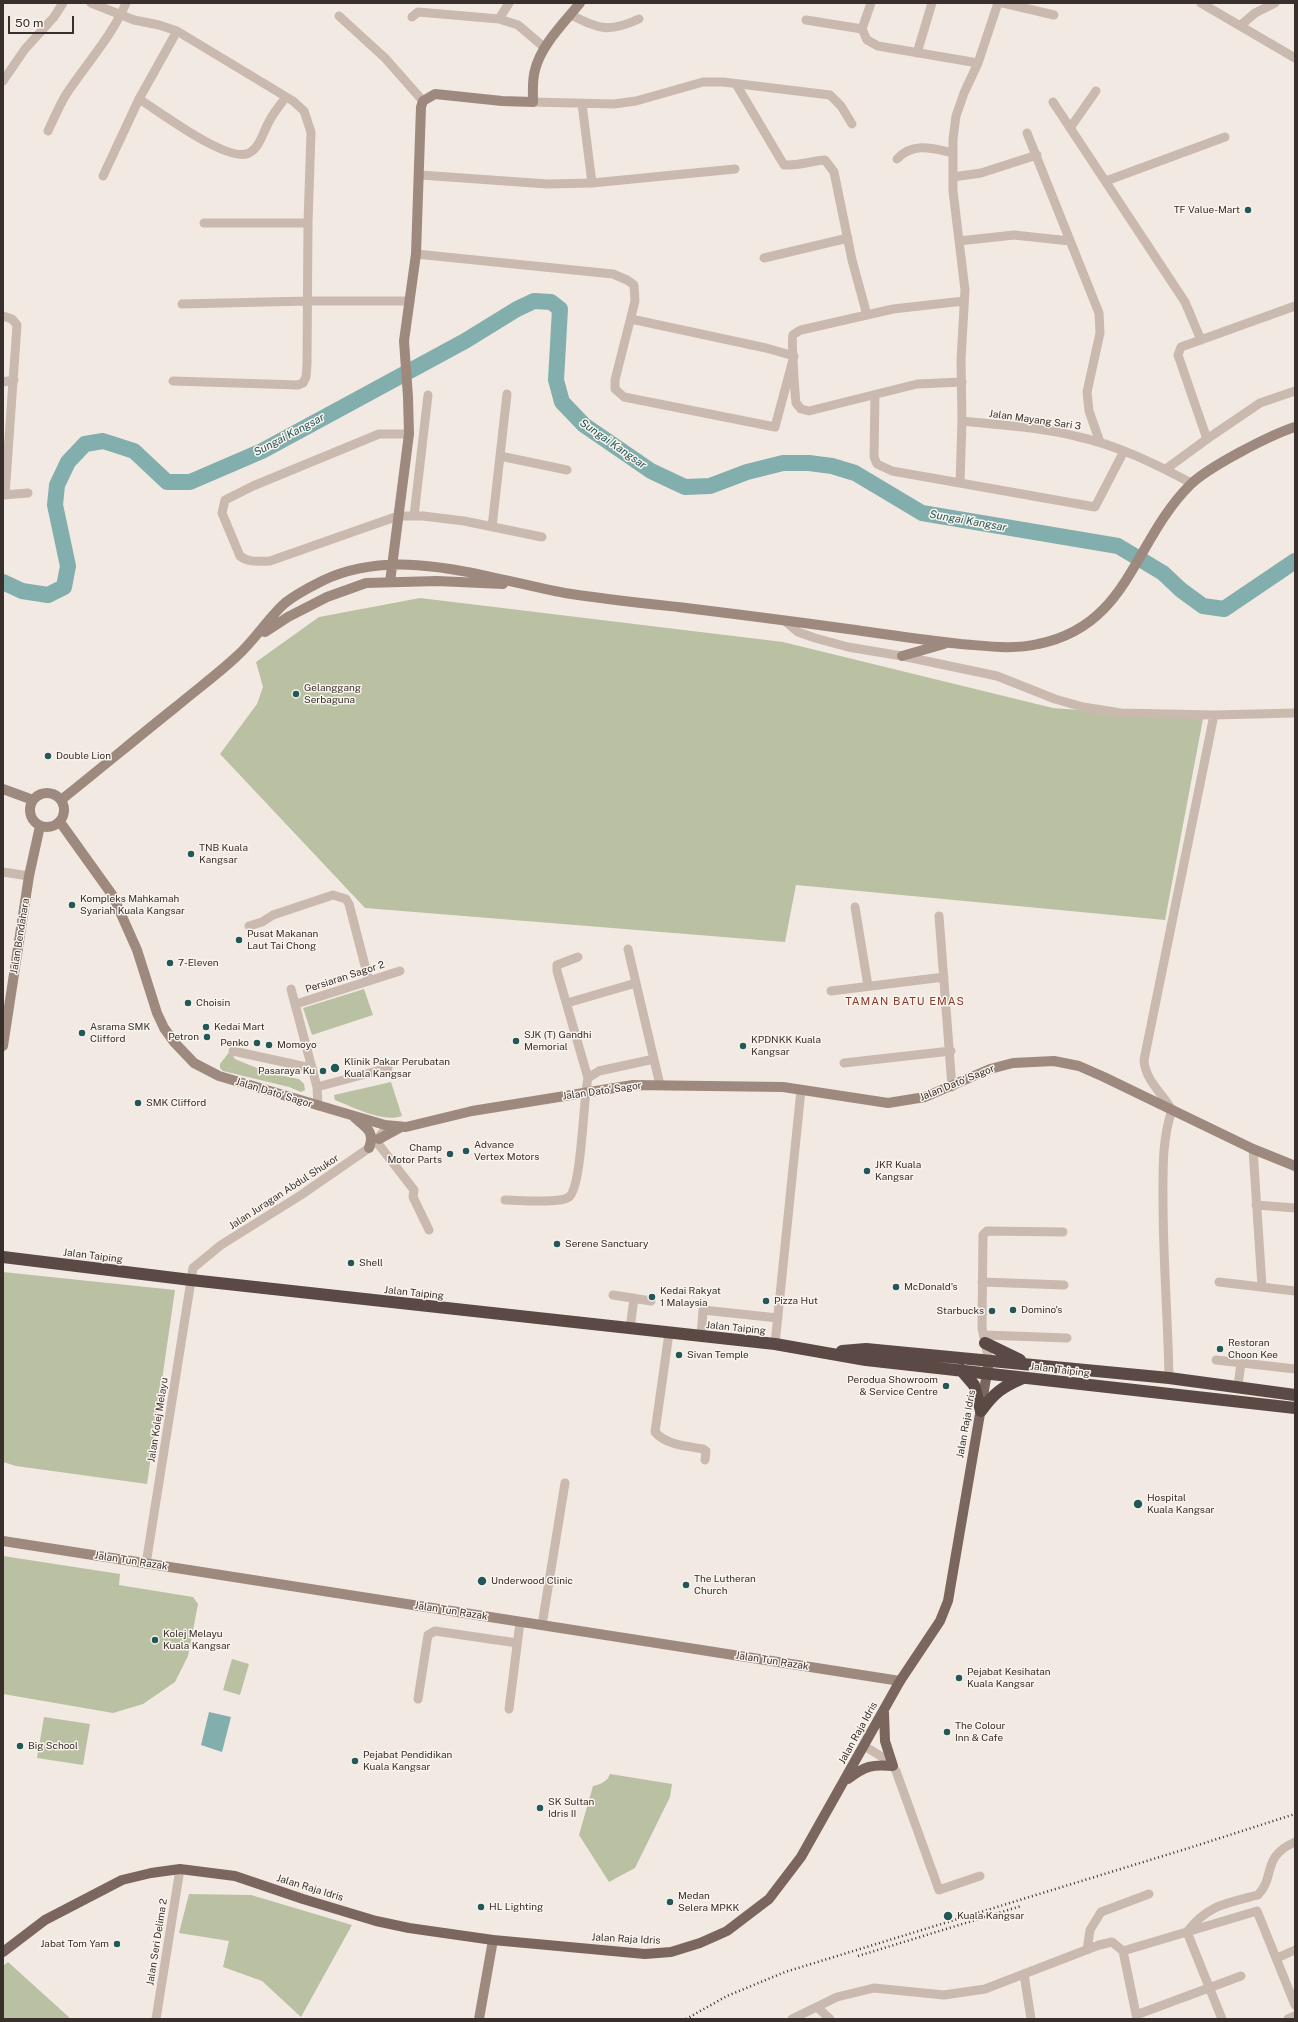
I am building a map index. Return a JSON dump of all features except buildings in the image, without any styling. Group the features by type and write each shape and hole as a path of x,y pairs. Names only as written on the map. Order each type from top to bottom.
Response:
{"highway":[{"name":"Jalan Taiping","path":"3,1257 191,1280 775,1344 823,1351 866,1360 1295,1408"},
{"path":"984,1339 1003,1353 1031,1365"},
{"name":"Jalan Taiping","path":"823,1351 866,1350 989,1361 1168,1378 1238,1386 1295,1395"},
{"path":"960,1370 974,1385 981,1411"},
{"path":"981,1411 993,1394 1004,1386 1024,1378"},
{"path":"1238,1386 1246,1394 1276,1406"}],"main road":[{"path":"390,582 409,434 404,341 416,254 420,175 421,107 423,101 435,94 502,101 533,102 534,71 545,48 580,3"},
{"path":"61,800 236,658 285,604 322,581 364,568 414,564 473,571 520,584 580,595 950,642 1021,648 1043,644 1067,636 1088,625 1103,612 1119,593 1158,524 1191,483 1217,466 1282,431 1295,427"},
{"path":"255,638 288,617 327,597 366,583 520,584"},
{"path":"902,656 950,642"},
{"path":"3,788 33,800"},
{"path":"47,793 57,796 61,800 64,811 60,822 51,827 36,824 30,815 33,800 37,796 47,793"},
{"name":"Jalan Dato' Sagor","path":"60,822 113,896 140,956 157,1013 164,1028 174,1042 194,1063 219,1076 352,1116 398,1127 472,1111 633,1085 660,1084 783,1087 888,1103 906,1102 925,1097 990,1069 1013,1063 1054,1060 1079,1066 1253,1150 1295,1166"},
{"name":"Jalan Bendahara","path":"3,1046 29,876 40,826"},
{"path":"352,1116 371,1134 372,1140 377,1140 398,1127"},
{"name":"Jalan Raja Idris","path":"3,1952 45,1920 122,1880 151,1873 180,1869 235,1876 303,1899 389,1924 493,1940 646,1954 671,1952 720,1934 750,1915 770,1899 801,1857 900,1681 940,1620 948,1601 989,1361"},
{"name":"Jalan Tun Razak","path":"3,1541 900,1681"},
{"path":"844,1783 862,1768 877,1765 893,1766 885,1740 884,1711"},
{"path":"479,2019 493,1940"}],"street":[{"path":"3,81 25,49 54,17 63,3"},
{"path":"91,3 121,15 177,32 293,101 304,111 311,132 308,223 307,364 306,377 303,383 298,385 173,381"},
{"path":"48,131 67,93 89,64 121,15 126,3"},
{"path":"499,19 510,3"},
{"path":"871,3 862,29 867,40 878,46 978,63"},
{"path":"917,53 932,3"},
{"path":"960,483 965,290 959,241 952,153 956,116 964,92 978,63 998,3"},
{"path":"1003,3 1054,15"},
{"path":"1201,3 1295,58"},
{"path":"1240,26 1255,13 1275,3"},
{"path":"412,16 418,12 499,19 518,26 545,48"},
{"path":"571,15 597,27 611,28 624,26 639,19"},
{"path":"339,16 385,58 423,101"},
{"path":"806,20 862,29"},
{"path":"103,176 139,99 177,32"},
{"path":"533,102 614,104 636,101 703,82 736,84 830,95 841,106 852,124"},
{"path":"736,84 784,165 796,166 810,161 825,160 834,172 852,260 867,315"},
{"path":"1070,128 1096,91"},
{"path":"139,99 213,146 236,155 250,153 257,145 270,119 286,97"},
{"path":"1053,102 1185,302 1201,340"},
{"path":"582,104 592,183"},
{"path":"1027,133 1099,313 1100,333 1087,392 1089,411 1100,442"},
{"path":"1106,181 1225,137"},
{"path":"898,159 905,151 916,148 932,148 952,153"},
{"path":"953,177 981,173 1036,155"},
{"path":"420,175 548,184 592,183 735,169"},
{"path":"204,224 308,223"},
{"path":"959,241 1014,235 1070,241"},
{"path":"764,258 848,238"},
{"path":"416,254 613,274 627,280 634,285 635,301 615,380 615,389 624,397 775,427 786,381 794,356"},
{"path":"182,304 308,301 410,301"},
{"path":"962,382 918,384 809,411 801,409 796,403 794,389 794,356 791,343 794,334 801,330 893,309 964,301"},
{"path":"1207,439 1178,355 1181,347 1295,306"},
{"path":"3,316 12,319 17,325 14,380 4,495 28,493"},
{"path":"631,319 766,348 794,356"},
{"path":"3,382 14,380"},
{"path":"1166,470 1207,439 1260,404 1295,391"},
{"path":"492,527 507,394"},
{"path":"414,516 428,395"},
{"path":"875,395 874,457 877,464 892,471 1095,507 1124,451"},
{"name":"Jalan Mayang Sari 3","path":"962,421 1074,435 1100,442 1124,451 1191,483"},
{"path":"409,434 379,434 225,500 222,508 240,556 246,560 270,561 398,516 414,516 464,521 542,537"},
{"path":"500,456 567,470"},
{"path":"785,621 798,632 811,637 848,647 902,656 997,676 1055,699 1083,707 1121,713 1214,715 1295,713"},
{"path":"1168,1378 1163,1230 1163,1156 1166,1126 1172,1110 1144,1069 1144,1060 1214,715"},
{"path":"3,872 29,876"},
{"path":"249,926 306,903 333,895 346,899 349,904 369,981"},
{"path":"855,907 868,986"},
{"path":"939,916 951,1051 952,1086"},
{"path":"628,949 660,1084"},
{"path":"505,1200 558,1200 568,1197 575,1190 585,1093 588,1078 557,964 578,957"},
{"name":"Persiaran Sagor 2","path":"296,1004 400,971"},
{"path":"831,991 944,977"},
{"path":"567,1003 636,983"},
{"path":"291,989 317,1087 318,1106"},
{"path":"233,1051 311,1068"},
{"path":"844,1063 951,1051"},
{"path":"588,1078 598,1071 654,1058"},
{"path":"317,1087 388,1068"},
{"path":"775,1344 801,1090"},
{"path":"376,1122 377,1140 414,1190 413,1197 429,1230"},
{"name":"Jalan Juragan Abdul Shukor","path":"191,1280 194,1268 207,1256 301,1196 377,1140"},
{"path":"1253,1150 1262,1286"},
{"path":"1256,1206 1295,1208"},
{"path":"989,1361 984,1339 982,1282 983,1235 987,1231 1063,1232"},
{"name":"Jalan Kolej Melayu","path":"146,1564 191,1280"},
{"path":"982,1282 1064,1285"},
{"path":"1219,1282 1295,1291"},
{"path":"613,1296 651,1301"},
{"path":"630,1329 634,1298"},
{"path":"701,1337 703,1310 778,1318"},
{"path":"669,1333 655,1432 660,1438 674,1444 703,1448 706,1451 705,1460"},
{"path":"984,1339 1067,1338"},
{"path":"1216,1360 1295,1369"},
{"path":"1238,1386 1241,1363"},
{"path":"542,1625 565,1483"},
{"path":"509,1709 520,1622"},
{"path":"418,1698 428,1635 430,1632 450,1633 517,1643"},
{"path":"864,1746 889,1761 898,1775 939,1890 980,1876"},
{"path":"1188,1932 1197,1919 1208,1910 1258,1895 1262,1891 1273,1860 1279,1850 1295,1842"},
{"name":"Jalan Seri Delima 2","path":"156,2019 180,1869"},
{"path":"1087,1950 1090,1930 1102,1912 1149,1894"},
{"path":"1124,1951 1257,1911 1295,2005"},
{"path":"1188,1932 1222,2019"},
{"path":"792,2019 837,1997 874,1988 944,1995 985,1988 1112,1942 1124,1951 1137,2017 1241,1976"},
{"path":"1276,1958 1295,1950"},
{"path":"1024,1974 1031,2019"},
{"path":"817,2007 830,2019"},
{"path":"1288,2019 1295,2016"}],"green space":[{"path":"420,598 783,642 1053,708 1203,719 1165,920 796,885 785,942 365,908 220,754 257,704 263,687 256,662 319,617"},
{"path":"364,989 373,1015 312,1035 303,1008"},
{"path":"230,1051 235,1059 269,1073 299,1079 304,1084 305,1090 301,1092 289,1087 223,1071 220,1068 220,1064"},
{"path":"391,1082 402,1116 394,1118 377,1116 335,1100 334,1095"},
{"path":"3,1272 175,1290 147,1484 16,1466 3,1462"},
{"path":"3,1556 120,1574 119,1585 193,1597 198,1604 188,1656 175,1682 143,1704 113,1713 3,1694"},
{"path":"232,1659 249,1664 240,1695 223,1690"},
{"path":"44,1717 90,1724 83,1765 37,1758"},
{"path":"610,1774 672,1784 670,1797 635,1868 609,1882 579,1835 593,1786 603,1782"},
{"path":"189,1894 251,1895 352,1925 301,2017 262,1981 223,1967 229,1941 179,1933"},
{"path":"8,1962 71,2019 3,2019 3,1966"}],"water":[{"path":"209,1712 231,1717 222,1752 201,1745"}],"waterway":[{"name":"Sungai Kangsar","path":"3,582 22,591 48,595 64,587 68,566 55,505 57,485 68,462 85,444 103,441 134,451 167,482 190,482 262,451 465,341 517,309 534,301 551,302 560,309 556,380 562,402 584,425 651,471 685,487 710,486 747,472 783,463 809,463 832,466 855,473 922,513 1118,546 1163,573 1181,590 1203,606 1224,609 1295,561"}],"railway":[{"path":"686,2019 727,1996 785,1972 1295,1814"},
{"path":"858,1956 1021,1906"}],"place":[{"name":"TF Value-Mart","path":"1248,210"},
{"name":"Gelanggang Serbaguna","path":"296,694"},
{"name":"Double Lion","path":"48,756"},
{"name":"TNB Kuala Kangsar","path":"191,854"},
{"name":"Kompleks Mahkamah Syariah Kuala Kangsar","path":"72,905"},
{"name":"Pusat Makanan Laut Tai Chong","path":"239,940"},
{"name":"7-Eleven","path":"170,963"},
{"name":"Choisin","path":"188,1003"},
{"name":"Kedai Mart","path":"206,1027"},
{"name":"Asrama SMK Clifford","path":"82,1033"},
{"name":"Petron","path":"207,1037"},
{"name":"SJK (T) Gandhi Memorial","path":"516,1041"},
{"name":"Penko","path":"257,1043"},
{"name":"Momoyo","path":"269,1045"},
{"name":"KPDNKK Kuala Kangsar","path":"743,1046"},
{"name":"Klinik Pakar Perubatan Kuala Kangsar","path":"335,1068"},
{"name":"Pasaraya Ku","path":"323,1071"},
{"name":"SMK Clifford","path":"138,1103"},
{"name":"Advance Vertex Motors","path":"466,1151"},
{"name":"Champ Motor Parts","path":"450,1154"},
{"name":"JKR Kuala Kangsar","path":"867,1171"},
{"name":"Serene Sanctuary","path":"557,1244"},
{"name":"Shell","path":"351,1263"},
{"name":"McDonald's","path":"896,1287"},
{"name":"Kedai Rakyat 1 Malaysia","path":"652,1297"},
{"name":"Pizza Hut","path":"766,1301"},
{"name":"Domino's","path":"1013,1310"},
{"name":"Starbucks","path":"992,1311"},
{"name":"Restoran Choon Kee","path":"1220,1349"},
{"name":"Sivan Temple","path":"679,1355"},
{"name":"Perodua Showroom & Service Centre","path":"946,1386"},
{"name":"Hospital Kuala Kangsar","path":"1138,1504"},
{"name":"Underwood Clinic","path":"482,1581"},
{"name":"The Lutheran Church","path":"686,1585"},
{"name":"Kolej Melayu Kuala Kangsar","path":"155,1640"},
{"name":"Pejabat Kesihatan Kuala Kangsar","path":"959,1678"},
{"name":"The Colour Inn & Cafe","path":"947,1732"},
{"name":"Big School","path":"20,1746"},
{"name":"Pejabat Pendidikan Kuala Kangsar","path":"355,1761"},
{"name":"SK Sultan Idris II","path":"540,1808"},
{"name":"Medan Selera MPKK","path":"670,1902"},
{"name":"HL Lighting","path":"481,1907"},
{"name":"Kuala Kangsar","path":"948,1916"},
{"name":"Jabat Tom Yam","path":"117,1944"}],"district":[{"name":"TAMAN BATU EMAS","path":"905,1002"}]}
